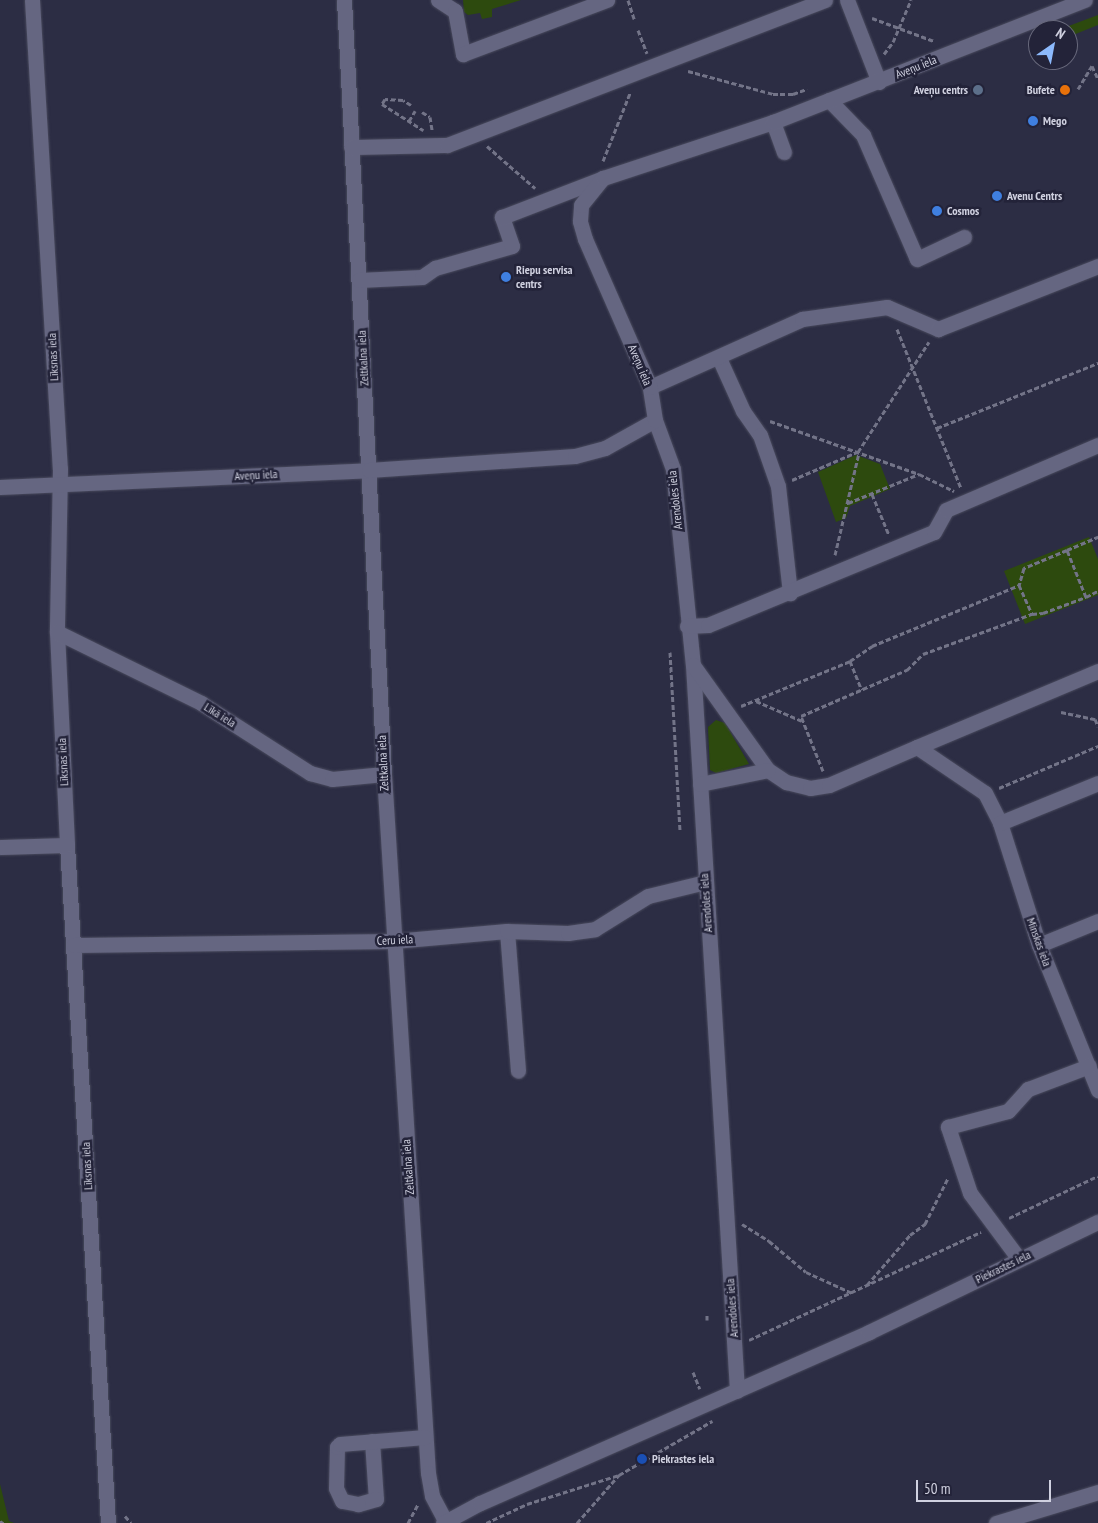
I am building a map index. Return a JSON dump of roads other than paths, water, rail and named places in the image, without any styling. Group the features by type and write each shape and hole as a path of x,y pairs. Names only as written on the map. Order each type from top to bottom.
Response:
{"street":[{"name":"Līksnas iela","path":"32,0 59,484 57,632 67,844 108,1523"},
{"name":"Zeltkalna iela","path":"344,0 384,774 425,1437 432,1496 449,1521"},
{"path":"438,0 455,11 463,54 607,0"},
{"path":"351,147 447,145 638,74 825,0"},
{"name":"Aveņu iela","path":"0,487 369,470 575,456 605,448 655,420 650,388 585,239 580,221 581,205 603,178 773,122 1085,0"},
{"path":"849,5 879,82"},
{"path":"829,100 863,135 917,259 964,237"},
{"path":"773,122 784,152"},
{"path":"359,280 422,277 435,268 512,246 502,217 603,178"},
{"path":"650,388 802,319 887,307 938,329 1098,266"},
{"path":"719,358 743,411 760,435 778,486 790,593"},
{"name":"Arendoles iela","path":"655,420 673,469 687,626 693,665 737,1390"},
{"path":"687,626 708,626 830,577 934,532 946,510 1098,445"},
{"name":"Līkā iela","path":"57,632 201,703 310,773 332,780 384,774"},
{"path":"693,665 768,770 786,782 810,788 829,785 917,746 1098,671"},
{"name":"Minskas iela","path":"917,746 985,793 1000,823 1039,945 1098,1090"},
{"path":"700,784 768,770"},
{"path":"1000,823 1098,783"},
{"path":"0,848 67,844"},
{"name":"Ceru iela","path":"74,945 394,941 507,931 568,933 595,929 648,896 705,882"},
{"path":"1039,945 1098,921"},
{"path":"507,931 518,1072"},
{"path":"1019,1258 970,1193 948,1127 1008,1111 1028,1089 1088,1066"},
{"name":"Piekrastes iela","path":"449,1521 869,1332 1019,1258 1098,1222"},
{"path":"372,1441 425,1437"},
{"path":"996,1523 1098,1492"}],"place":[{"name":"Aveņu centrs","path":"978,90"},
{"name":"Bufete","path":"1065,90"},
{"name":"Mego","path":"1033,121"},
{"name":"Avenu Centrs","path":"997,196"},
{"name":"Cosmos","path":"937,211"},
{"name":"Riepu servisa centrs","path":"506,277"},
{"name":"Piekrastes iela","path":"642,1459"}]}
